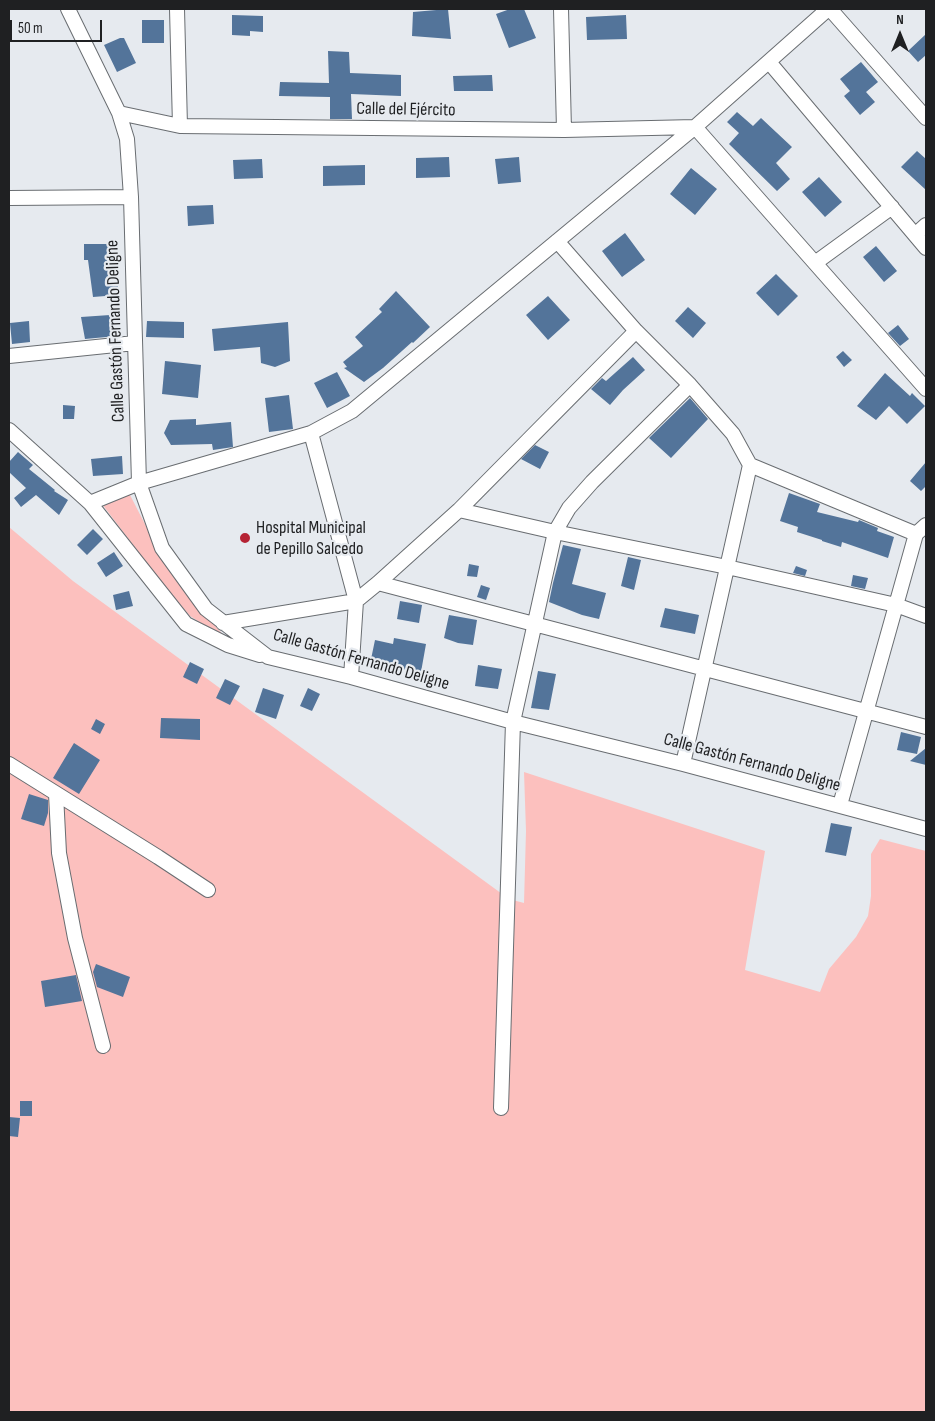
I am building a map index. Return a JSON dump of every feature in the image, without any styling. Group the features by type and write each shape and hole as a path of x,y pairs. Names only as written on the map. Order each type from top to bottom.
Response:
{"street":[{"name":"Calle Gastón Fernando Deligne","path":"68,9 119,113 127,139 131,197 139,482 162,548 206,609 268,657 351,677 513,722 683,764 926,829"},
{"path":"177,9 180,126"},
{"path":"562,9 564,130"},
{"path":"90,503 139,482 311,433 352,411 695,127 829,9 926,118"},
{"path":"769,62 926,248"},
{"name":"Calle del Ejército","path":"119,113 180,126 564,130 695,127"},
{"path":"695,127 926,389"},
{"path":"9,198 131,197"},
{"path":"815,263 892,207"},
{"path":"915,235 926,225"},
{"path":"557,241 636,331 690,385 733,434 750,465 921,530 896,605 840,805"},
{"path":"223,622 356,601 458,510 636,331"},
{"path":"9,356 135,343"},
{"path":"501,1108 513,722 556,532 568,508 690,385"},
{"path":"9,430 90,503 186,624 228,645 268,657"},
{"path":"311,433 356,601 351,677"},
{"path":"683,764 750,465"},
{"path":"458,510 896,605 926,616"},
{"path":"378,583 926,727"},
{"path":"9,764 208,890"},
{"path":"56,794 58,853 75,938 103,1046"}],"shaded area":[{"path":"129,493 149,532 189,597 228,640 190,616 161,582 102,504"},
{"path":"9,527 73,581 509,899 524,903 526,831 524,772 765,851 745,970 820,992 829,969 856,937 868,916 871,896 871,854 880,839 926,851 926,1412 9,1412"}],"building":[{"path":"448,9 451,39 412,36 413,12"},
{"path":"510,9 524,9 536,38 509,48 496,14"},
{"path":"232,15 263,16 263,32 250,31 250,36 232,35"},
{"path":"626,15 627,39 587,40 586,17"},
{"path":"142,20 164,20 164,43 142,43"},
{"path":"926,34 926,55 918,62 908,51"},
{"path":"124,38 136,63 117,72 104,45"},
{"path":"328,51 349,52 350,73 401,75 401,96 351,94 352,119 330,119 330,97 279,96 280,82 329,83"},
{"path":"861,62 878,82 866,92 875,102 860,115 844,96 850,91 840,79"},
{"path":"492,75 493,91 454,91 453,76"},
{"path":"737,112 753,126 761,118 792,147 776,163 790,179 777,191 729,144 739,133 727,122"},
{"path":"917,151 926,159 926,190 901,167"},
{"path":"449,157 450,177 416,178 416,158"},
{"path":"519,157 521,182 498,184 495,159"},
{"path":"262,159 263,178 234,179 233,160"},
{"path":"365,165 365,185 323,186 323,166"},
{"path":"691,168 717,189 695,215 670,194"},
{"path":"819,177 842,202 825,217 802,192"},
{"path":"213,205 214,224 188,226 187,206"},
{"path":"625,233 645,260 622,277 602,251"},
{"path":"84,244 117,244 118,295 93,297 88,260 84,260"},
{"path":"876,246 897,271 884,282 863,257"},
{"path":"776,274 798,296 778,316 756,293"},
{"path":"396,291 430,327 364,382 344,368 347,367 343,362 363,346 355,337 382,312 379,309"},
{"path":"548,296 570,320 548,340 526,315"},
{"path":"688,307 706,323 693,338 675,321"},
{"path":"110,315 117,336 85,339 81,317"},
{"path":"29,321 30,342 12,344 10,323"},
{"path":"147,321 184,322 184,338 146,337"},
{"path":"288,322 290,361 275,367 261,363 260,347 214,351 212,329"},
{"path":"898,325 909,339 900,346 888,333"},
{"path":"843,351 852,360 844,367 836,357"},
{"path":"633,357 645,370 610,405 591,389 602,378 606,381"},
{"path":"165,361 201,365 198,398 162,394"},
{"path":"337,372 350,396 327,408 314,383"},
{"path":"885,373 910,396 912,393 925,406 907,424 889,406 876,420 857,406"},
{"path":"289,395 293,429 269,432 265,398"},
{"path":"690,398 708,419 671,458 649,438"},
{"path":"63,405 75,406 74,419 63,419"},
{"path":"196,419 196,425 231,422 233,447 213,450 212,444 171,445 164,433 170,420"},
{"path":"535,445 549,452 540,469 521,459"},
{"path":"18,452 33,465 29,469 54,491 68,500 59,515 36,495 21,507 14,498 26,488 9,472 9,462"},
{"path":"122,456 123,474 93,476 91,459"},
{"path":"926,462 926,486 921,491 910,481"},
{"path":"789,493 820,504 817,512 858,522 859,520 878,528 877,531 894,537 888,558 842,542 841,547 822,541 797,532 798,527 780,521"},
{"path":"93,529 103,539 87,555 77,545"},
{"path":"563,545 581,549 572,584 606,593 599,619 582,615 549,602"},
{"path":"114,552 123,566 106,577 97,563"},
{"path":"628,557 641,560 634,590 621,586"},
{"path":"469,564 479,566 477,577 467,576"},
{"path":"796,566 807,570 805,576 793,573"},
{"path":"853,575 868,578 865,589 851,586"},
{"path":"481,585 490,588 486,600 477,597"},
{"path":"129,591 133,606 116,610 113,595"},
{"path":"400,601 422,605 419,623 397,619"},
{"path":"665,608 699,615 695,634 660,627"},
{"path":"449,615 477,620 473,645 458,643 444,638"},
{"path":"394,638 426,644 421,672 370,664 375,640 393,644"},
{"path":"190,662 204,669 197,684 183,677"},
{"path":"478,665 502,669 498,689 475,686"},
{"path":"538,671 556,674 549,710 531,708"},
{"path":"225,679 240,686 230,705 216,698"},
{"path":"263,688 284,695 276,719 255,712"},
{"path":"308,688 320,694 312,711 300,706"},
{"path":"161,718 200,719 200,740 160,738"},
{"path":"96,719 105,724 100,734 91,729"},
{"path":"901,732 921,737 917,754 897,750"},
{"path":"74,743 100,760 79,794 53,778"},
{"path":"926,748 926,765 910,761"},
{"path":"29,794 48,800 48,813 44,826 21,819"},
{"path":"831,823 852,827 846,856 825,852"},
{"path":"96,964 130,977 123,997 97,987 93,972"},
{"path":"76,975 82,1001 45,1007 41,981"},
{"path":"20,1101 32,1101 32,1116 20,1116"},
{"path":"9,1117 20,1118 18,1137 9,1136"}],"place":[{"name":"Hospital Municipal de Pepillo Salcedo","path":"245,538"}]}
